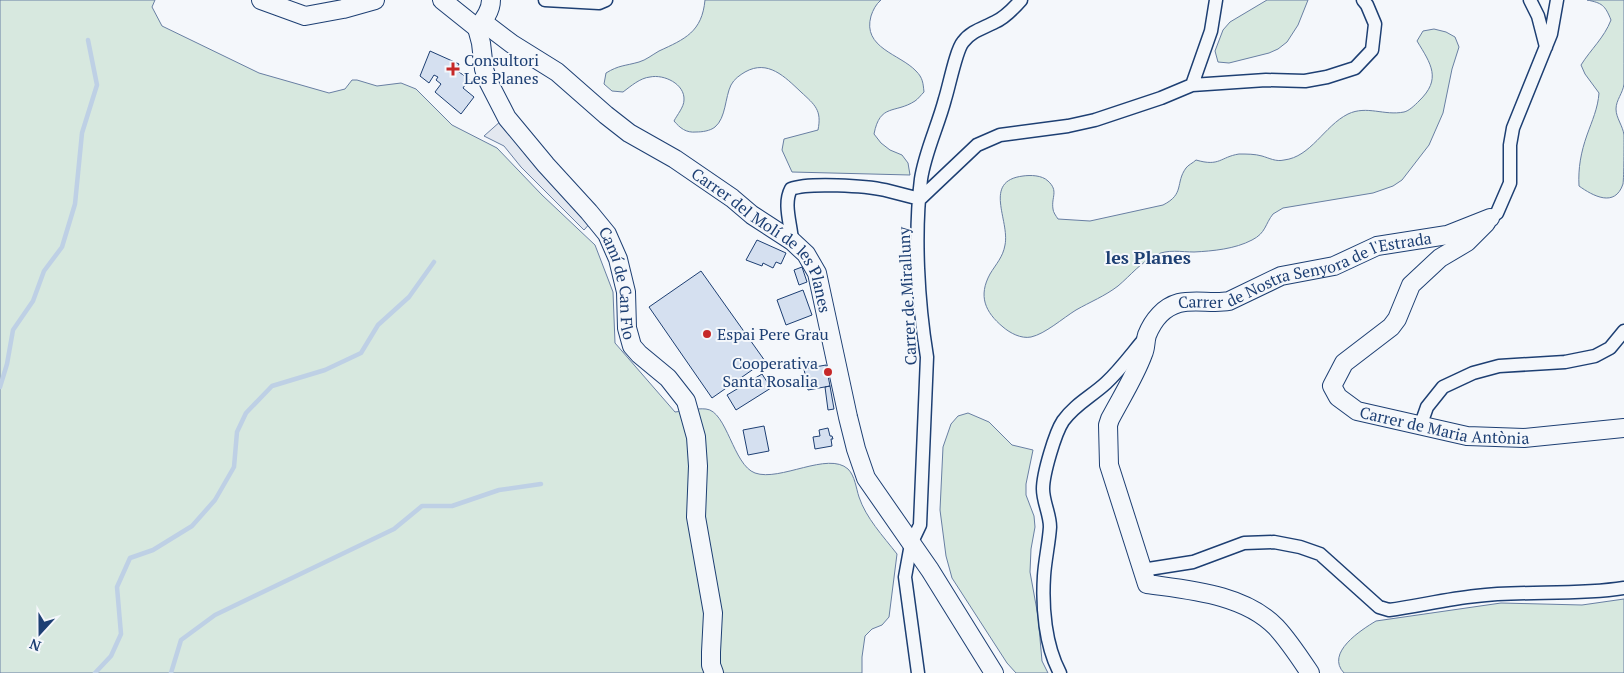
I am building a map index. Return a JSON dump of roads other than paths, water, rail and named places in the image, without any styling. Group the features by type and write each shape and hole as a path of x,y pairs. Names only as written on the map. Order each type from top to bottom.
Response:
{"street":[{"path":"261,0 306,16 343,9 375,0"},
{"name":"Carrer del Molí de les Planes","path":"442,0 557,72 629,133 675,159 732,198 806,254 818,273 848,417 866,478 913,540 994,673"},
{"path":"480,25 491,6 492,0"},
{"path":"545,0 599,3 606,0"},
{"name":"Carrer de Miralluny","path":"918,673 905,577 913,540 920,525 927,357 919,290 921,178 962,42 974,32 998,21 1021,0"},
{"path":"1192,85 1211,31 1216,0"},
{"path":"792,242 792,227 787,204 791,189 798,186 824,185 883,190 920,199 977,145 1000,135 1068,126 1095,120 1161,98 1192,85 1266,80 1305,80 1327,77 1355,68 1372,50 1373,42 1375,24 1363,0"},
{"path":"1530,0 1538,16 1546,47"},
{"path":"1490,218 1497,213 1510,183 1510,145 1513,128 1552,34 1557,0"},
{"name":"Camí de Can Flo","path":"480,25 488,81 507,118 546,166 607,234 618,259 626,292 627,328 632,346 668,378 686,401 696,437 698,466 696,517 713,613 711,665 714,673"},
{"name":"Carrer de Nostra Senyora de l'Estrada","path":"1142,570 1108,465 1108,425 1144,353 1147,335 1158,316 1178,303 1222,303 1281,276 1334,266 1377,246 1447,235 1490,218"},
{"name":"Carrer de Maria Antònia","path":"1490,218 1467,242 1440,258 1411,285 1397,319 1391,327 1344,363 1332,386 1338,397 1357,411 1421,424 1467,436 1524,438 1624,428"},
{"path":"1421,424 1427,406 1443,388 1466,377 1498,366 1565,362 1595,356 1610,348 1624,331"},
{"path":"1060,673 1050,646 1045,611 1044,577 1050,524 1043,488 1045,475 1058,430 1064,420 1072,410 1115,374 1147,335"},
{"path":"1310,673 1275,626 1245,605 1199,591 1147,584 1142,570 1193,562 1244,543 1274,542 1300,547 1320,554 1380,607 1389,610 1476,596 1563,594 1624,588"}],"waterway":[{"path":"0,387 7,364 13,330 33,301 44,271 62,247 75,204 82,133 97,85 88,40"},
{"path":"95,673 111,656 121,634 117,587 130,558 153,550 192,526 215,500 234,467 237,432 246,413 272,386 325,370 361,353 378,325 409,297 434,262"},
{"path":"171,673 181,640 215,615 394,529 422,506 452,506 499,490 541,484"}],"place":[{"name":"Consultori Les Planes","path":"453,69"},
{"name":"Espai Pere Grau","path":"707,334"},
{"name":"Cooperativa Santa Rosalia","path":"828,372"}],"district":[{"name":"les Planes","path":"1148,258"}]}
